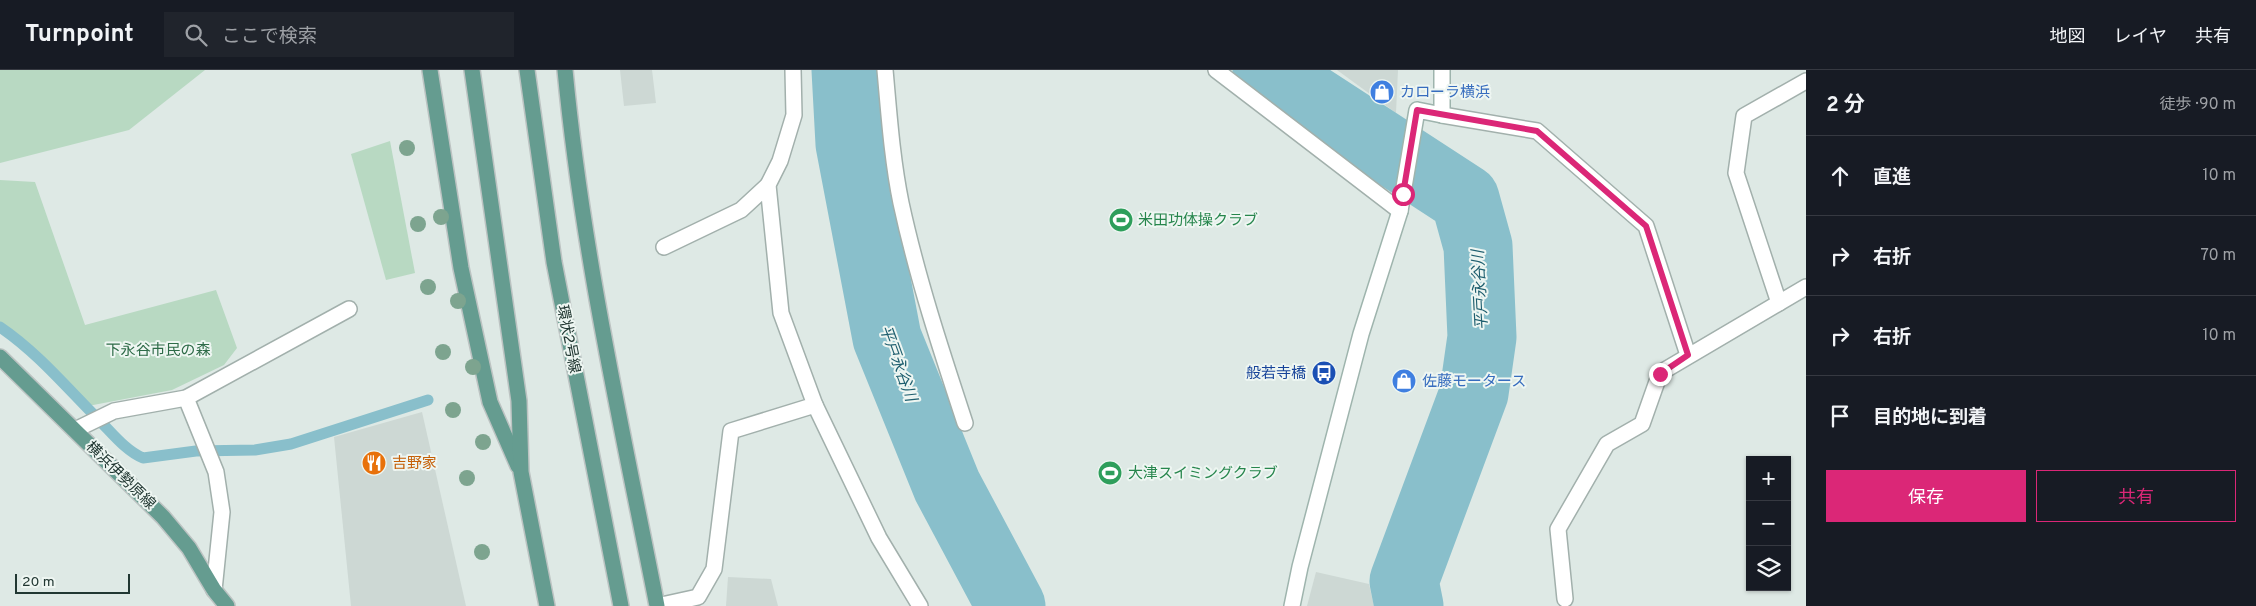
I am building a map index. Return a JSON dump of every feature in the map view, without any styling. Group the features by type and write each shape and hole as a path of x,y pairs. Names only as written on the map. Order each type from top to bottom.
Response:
{"main road":[{"path":"430,70 461,268 490,402 521,472"},
{"path":"472,70 520,401 521,472 547,606"},
{"name":"環状2号線","path":"528,70 554,262 621,606"},
{"path":"565,70 571,133 596,295 657,606"},
{"name":"横浜伊勢原線","path":"0,357 164,517 189,548 214,590 227,606"}],"street":[{"path":"664,247 741,210 768,185 780,161 794,115 793,70"},
{"path":"885,70 890,135 901,202 931,319 965,422"},
{"path":"1216,70 1400,211"},
{"path":"1442,70 1442,115"},
{"path":"1779,303 1736,173 1744,116 1806,81"},
{"path":"1292,606 1300,567 1361,334 1400,211 1417,110 1537,131 1646,226 1688,355"},
{"path":"768,185 782,313 815,405 878,538 920,606"},
{"path":"1565,598 1558,529 1607,444 1642,424 1660,374 1688,355 1806,287"},
{"path":"75,430 114,411 186,398 349,309"},
{"path":"186,398 216,472 222,512 214,590"},
{"path":"657,606 698,597 714,569 731,431 815,405"}],"shaded area":[{"path":"620,70 652,70 656,103 624,106"},
{"name":"カローラ横浜","path":"1337,70 1398,70 1396,113"},
{"path":"422,412 466,606 351,606 334,437"},
{"path":"1316,572 1369,584 1374,606 1307,606"},
{"path":"728,577 771,579 778,606 726,606"}],"green space":[{"path":"0,70 205,70 129,130 0,163"},
{"path":"390,141 415,273 386,280 351,154"},
{"name":"下永谷市民の森","path":"0,180 35,182 85,325 216,290 237,348 224,365 172,390 88,406 19,335 0,322"}],"waterway":[{"name":"平戸永谷川","path":"846,70 850,144 887,338 947,486 1011,606"},
{"name":"平戸永谷川","path":"1267,70 1465,199 1478,246 1482,337 1474,393 1404,581 1409,606"},
{"path":"0,327 39,359 114,436 143,458 196,451 255,450 291,444 428,400"}],"place":[{"name":"カローラ横浜","path":"1382,92"},
{"name":"米田功体操クラブ","path":"1121,220"},
{"name":"般若寺橋","path":"1324,373"},
{"name":"佐藤モータース","path":"1404,381"},
{"name":"吉野家","path":"374,463"},
{"name":"大津スイミングクラブ","path":"1110,473"}],"route":[{"path":"1403,194 1417,110 1537,131 1646,226 1688,355 1660,374"}]}
